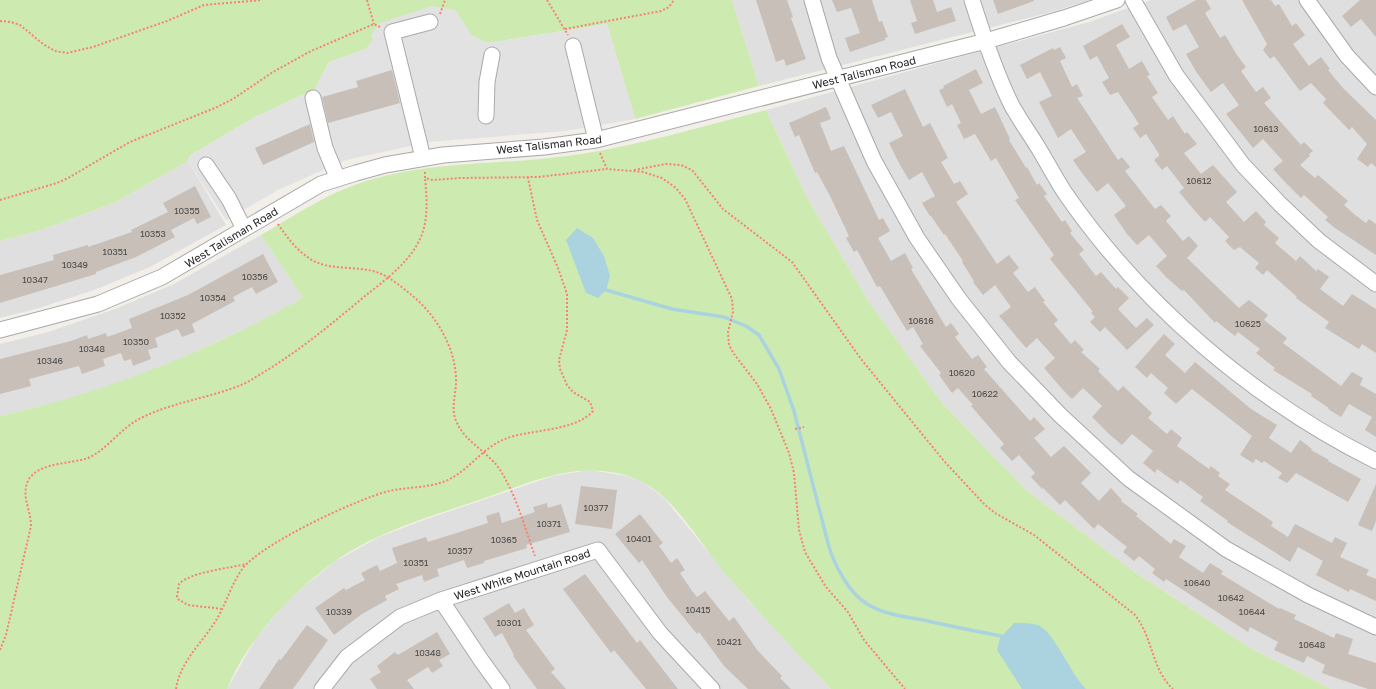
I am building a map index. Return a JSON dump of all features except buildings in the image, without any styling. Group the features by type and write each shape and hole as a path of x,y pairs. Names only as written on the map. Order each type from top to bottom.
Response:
{"street":[{"path":"812,0 837,79 874,161 917,238 958,299 1005,356 1060,415 1128,478 1226,549 1308,595 1376,627"},
{"path":"972,0 986,41 1011,103 1065,193 1114,256 1167,313 1228,366 1302,420 1376,461"},
{"name":"West Talisman Road","path":"0,330 98,304 162,277 209,251 244,228 321,184 338,178 385,165 423,158 596,140 986,41 1064,18 1117,0"},
{"path":"1133,0 1176,75 1243,165 1280,204 1319,241 1376,284"},
{"path":"1307,0 1347,56 1376,87"},
{"path":"423,158 392,32 430,22"},
{"path":"573,46 596,140"},
{"path":"486,116 487,82 492,55"},
{"path":"313,98 326,148 338,178"},
{"path":"206,165 229,198 244,228"},
{"name":"West White Mountain Road","path":"322,689 347,657 400,617 441,600 598,550 660,634 712,689"},
{"path":"441,600 502,689"}],"path":[{"path":"0,21 11,22 20,26 43,44 55,51 67,53 93,47 166,21 204,4 262,0"},
{"path":"0,200 63,180 130,142 234,99 273,72 310,50 374,24 367,0"},
{"path":"547,0 565,29 573,46"},
{"path":"565,29 661,11 669,7 674,0"},
{"path":"596,140 607,169"},
{"path":"0,650 6,635 18,576 31,526 31,518 25,497 26,487 30,478 45,468 88,458 97,453 127,426 148,415 179,403 243,384 290,356 322,333 387,278 408,257 418,243 426,215 423,158"},
{"path":"425,178 433,180 460,178 528,178 607,169 634,170 666,164 681,165 692,170 723,209 792,262 861,359 964,483 995,513 1034,535 1134,614 1141,623 1148,637 1159,670 1173,689"},
{"path":"634,170 662,178 681,193 725,283 733,306 728,332 729,345 757,384 789,453 796,488 799,530 809,562 826,586 848,612 864,640 905,689"},
{"path":"176,689 183,666 207,634 222,609 238,576 248,564 275,544 338,511 371,497 390,491 432,485 456,476 491,446 505,438 571,424 589,416 593,411 590,402 567,385 560,369 559,360 567,330 567,294 558,268 537,220 528,178"},
{"path":"270,213 297,248 315,262 336,267 363,269 379,273 408,292 423,305 435,320 444,336 455,370 456,389 453,412 457,424 497,466 510,487 539,568"},
{"path":"795,429 804,427"},
{"path":"222,609 183,603 177,597 179,584 201,574 248,564"}],"shaded area":[{"path":"732,0 1090,0 1052,12 759,86"},
{"path":"1151,0 1376,0 1376,689 1331,689 1250,648 1136,573 1027,491 942,403 869,302 807,198 766,110 1089,22"},
{"path":"432,6 455,10 472,36 488,43 607,24 635,119 565,131 429,142 346,160 278,190 226,220 188,161 189,156 255,117 315,89 329,62 366,49 373,40 371,35 380,23"},
{"path":"188,161 226,225 150,267 94,290 39,308 0,318 0,241 41,230 114,203"},
{"path":"261,235 304,298 262,321 171,363 126,381 79,397 0,416 0,344 48,332 115,309 174,284"},
{"path":"590,470 626,476 643,482 664,498 747,599 831,689 227,689 256,638 289,599 334,562 379,537 424,520 553,476"}],"green space":[{"path":"0,0 732,0 759,86 635,119 607,24 488,43 472,36 455,10 373,40 366,49 329,62 315,89 255,117 189,156 188,161 114,203 41,230 0,241"},
{"path":"766,110 807,198 869,302 942,403 1027,491 1136,573 1250,648 1331,689 831,689 736,586 714,560 686,522 665,499 654,489 635,479 611,472 594,470 566,473 532,481 408,524 351,551 318,574 272,619 258,635 246,653 227,689 0,689 0,416 79,395 156,368 230,336 303,298 261,235 309,206 347,188 387,175 442,166 553,158 605,150"}],"water":[{"path":"577,228 593,238 604,256 610,276 606,290 598,298 586,293 566,240"},
{"path":"1014,623 1035,624 1044,629 1050,635 1086,689 1022,689 997,650 1000,638"}],"waterway":[{"path":"606,290 672,309 724,317 746,326 759,335 779,369 794,411 829,547 839,570 854,593 867,604 887,613 1001,636 1005,639"}]}
